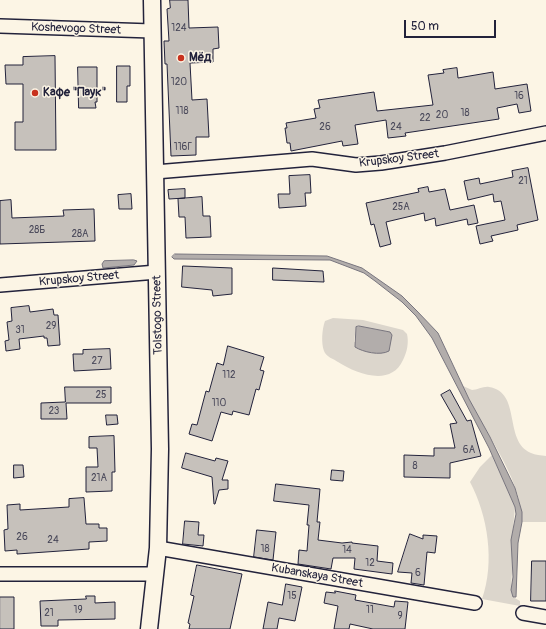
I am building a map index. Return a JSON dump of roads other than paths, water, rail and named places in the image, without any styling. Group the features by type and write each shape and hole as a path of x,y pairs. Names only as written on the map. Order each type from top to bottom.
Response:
{"main road":[{"name":"Tolstogo Street","path":"149,629 158,548 160,449 152,0"}],"street":[{"name":"Koshevogo Street","path":"0,26 152,31"},
{"name":"Krupskoy Street","path":"155,172 312,159 356,165 381,163 445,153 546,133"},
{"name":"Krupskoy Street","path":"0,285 157,272"},
{"name":"Kubanskaya Street","path":"158,548 475,603"},
{"path":"0,574 156,574"},
{"path":"523,613 546,617"}],"place":[{"name":"Мёд","path":"181,58"},
{"name":"Кафе \"Паук\"","path":"35,93"}]}
